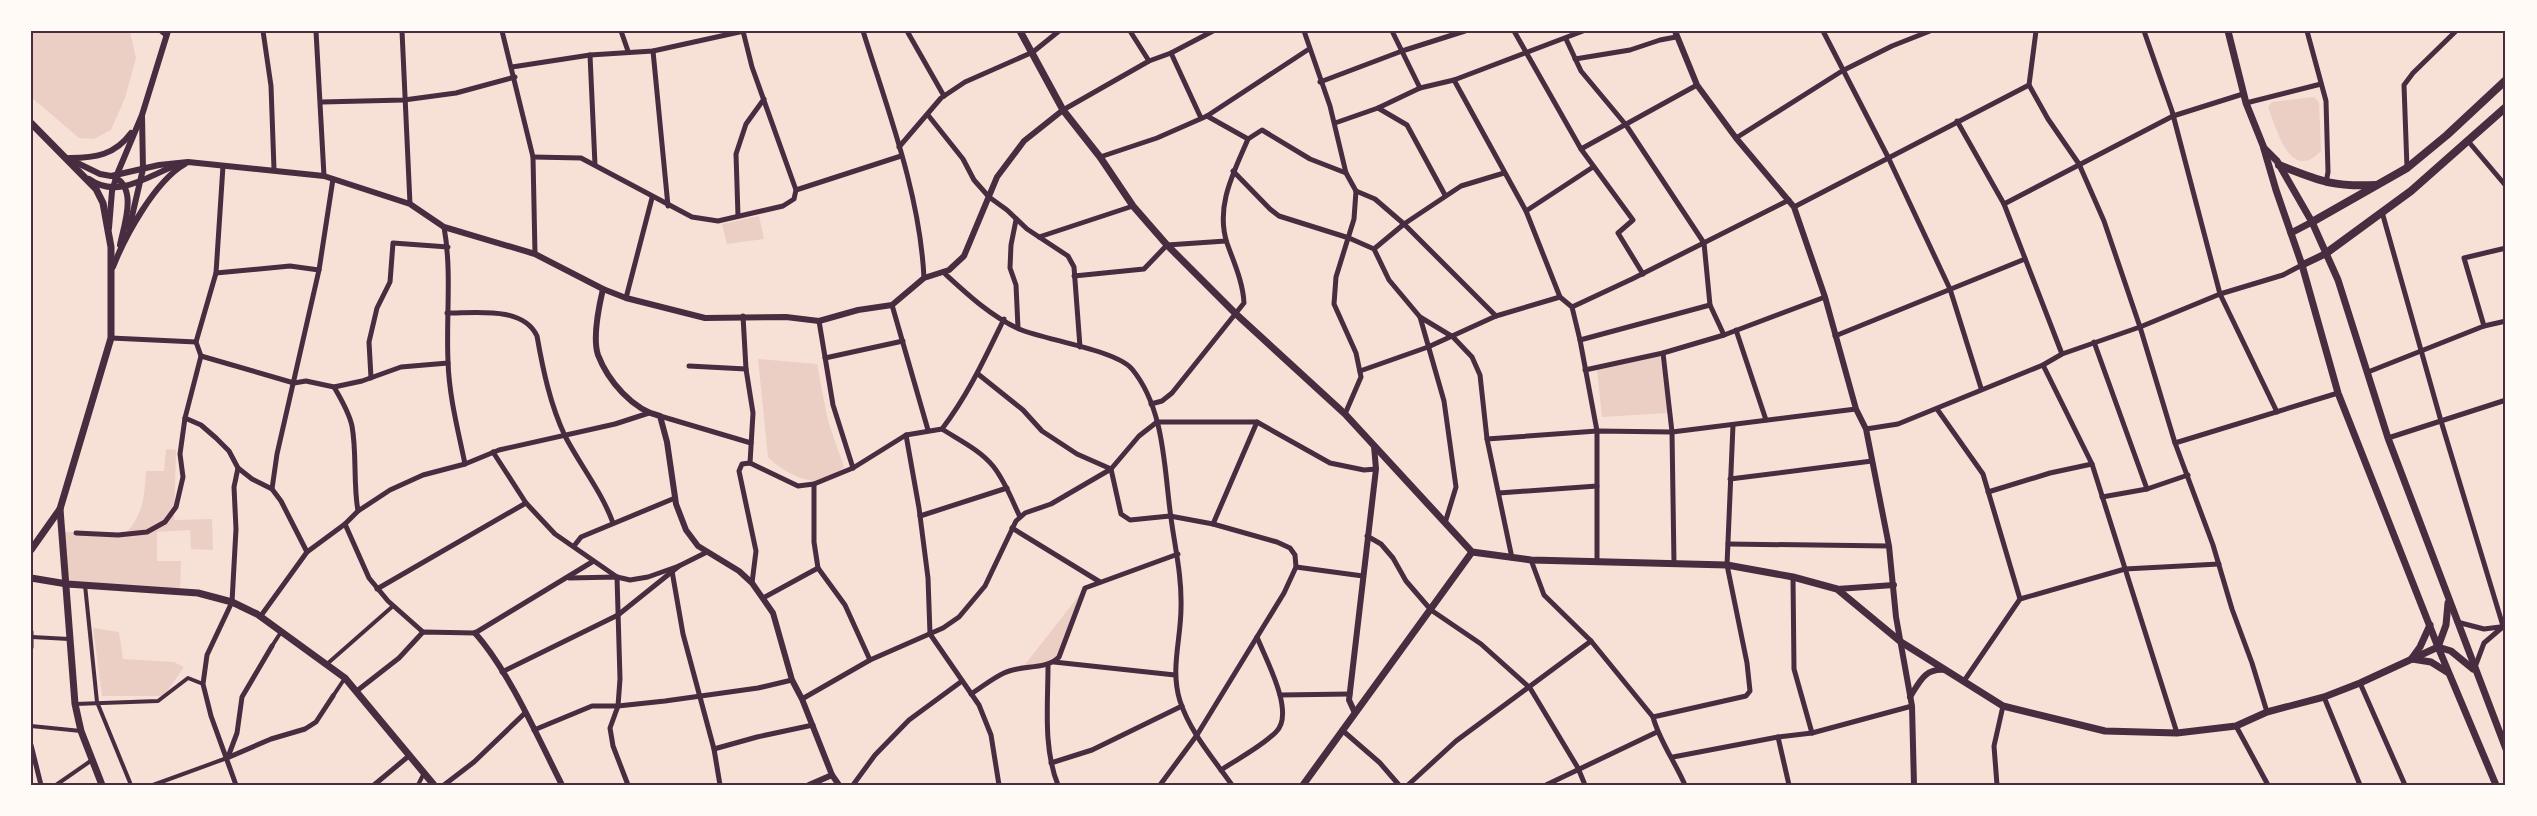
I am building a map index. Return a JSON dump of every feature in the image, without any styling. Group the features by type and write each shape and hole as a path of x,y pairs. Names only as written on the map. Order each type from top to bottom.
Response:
{"main road":[{"path":"1020,31 1063,110 1100,157 1133,206 1167,245 1236,314 1344,414 1472,552 1531,560 1727,565 1793,577 1837,589 1901,642 2003,706 2105,731 2177,733 2236,726 2268,712 2324,697 2360,683 2438,646 2446,625 2448,597"},
{"path":"2228,31 2243,94 2264,148 2276,190 2302,265 2338,393 2438,646 2496,785"},
{"path":"2291,233 2406,168 2447,135 2506,80"},
{"path":"2302,265 2325,254 2411,191 2506,107"},
{"path":"31,123 85,176 101,197 109,232 112,267 111,338 60,509 31,550"},
{"path":"2264,148 2279,165 2312,222 2338,280 2388,438 2458,622 2474,670 2506,749"},
{"path":"2279,165 2326,184 2346,186 2378,185"},
{"path":"60,509 75,704 81,731 102,785"},
{"path":"1303,785 1472,552"},
{"path":"31,578 67,584 198,593 232,602 260,616 327,664 358,690 434,785"},
{"path":"2411,659 2420,647 2430,625"},
{"path":"2438,646 2451,651 2474,670"},
{"path":"2411,659 2431,662 2450,675"}],"street":[{"path":"263,31 271,86 274,169"},
{"path":"316,31 322,102 324,176"},
{"path":"402,31 410,204"},
{"path":"502,31 515,77 533,157 535,254"},
{"path":"621,31 628,51"},
{"path":"512,67 590,55 628,51 654,51 743,31 752,67 796,190 794,199 783,206 718,221 692,217 668,206 582,158 533,157"},
{"path":"863,31 899,147 922,241 924,278"},
{"path":"907,31 944,96"},
{"path":"899,147 911,130 928,115 944,96 965,82 1033,52 1059,31"},
{"path":"1130,31 1149,61"},
{"path":"1304,31 1334,123 1346,173 1356,191 1354,219 1336,277 1334,304 1356,353 1361,377 1344,414"},
{"path":"1392,31 1420,88"},
{"path":"1320,82 1402,51 1465,31"},
{"path":"1514,31 1552,102 1581,149 1633,220 1618,233 1643,274"},
{"path":"1334,123 1378,108 1420,88 1454,80 1583,31"},
{"path":"1823,31 1888,157 1950,289 1981,388"},
{"path":"1736,138 1842,71 1892,46 1930,31"},
{"path":"2036,31 2029,85 2048,119 2079,164 2104,221 2140,327 2175,443 2219,564 2268,712"},
{"path":"2144,31 2173,116 2220,294 2277,412"},
{"path":"2406,168 2404,86 2413,73 2456,31"},
{"path":"109,232 115,176 142,115 165,32"},
{"path":"66,158 100,174 115,176 188,162 274,169 334,178 410,204 444,227 535,254 603,289 626,298 705,318 743,316 819,321 858,310 892,306 924,278 949,270 964,256 998,177 1024,141 1063,110 1149,61 1171,53 1212,32"},
{"path":"2308,32 2320,84 2326,101 2328,172 2326,184"},
{"path":"1575,59 1630,50 1675,34 1697,85 1736,138 1794,207 1825,297 1856,410 1866,429 1889,546 1896,617 1912,706 1914,785"},
{"path":"1566,39 1581,71 1626,125 1704,243 1710,305 1724,335"},
{"path":"1100,157 1157,138 1204,117 1309,49"},
{"path":"654,51 668,206"},
{"path":"1171,53 1204,117 1248,139"},
{"path":"590,55 595,165"},
{"path":"322,102 404,100 456,94 515,77"},
{"path":"1454,80 1526,211 1560,297 1572,307 1597,431 1597,562"},
{"path":"2246,103 2320,84"},
{"path":"1581,149 1697,85"},
{"path":"1794,207 2029,85"},
{"path":"2004,204 2173,116 2243,94"},
{"path":"738,216 736,154 746,124 764,98"},
{"path":"1378,108 1407,125 1445,195"},
{"path":"127,237 144,169 142,115"},
{"path":"928,115 963,159 974,180 989,197 1007,210 1016,220 1068,256 1074,267 1080,348"},
{"path":"1957,121 2004,204 2062,354"},
{"path":"66,158 87,158 110,152 123,144 138,125"},
{"path":"1151,404 1162,401 1172,393 1244,303 1244,289 1226,240 1224,205 1234,171 1248,139 1262,130 1310,159 1346,173"},
{"path":"2468,141 2506,186"},
{"path":"796,190 901,156"},
{"path":"85,176 99,185 113,189 126,187 188,162"},
{"path":"112,267 127,237 166,178 188,162"},
{"path":"76,533 118,535 147,532 165,522 176,508 183,477 180,454 185,418 201,356 196,342 216,273 223,166"},
{"path":"1526,211 1593,167"},
{"path":"1234,171 1279,216 1349,238 1374,249 1388,280 1420,317 1453,337 1472,357 1480,376 1487,440 1512,558"},
{"path":"1374,249 1404,224 1445,195 1461,186 1504,173"},
{"path":"115,176 126,187 126,218 119,251"},
{"path":"272,489 277,454 319,270 334,178"},
{"path":"1356,191 1375,199 1404,224 1496,316"},
{"path":"626,298 652,198"},
{"path":"1572,307 1643,274 1789,200"},
{"path":"1039,237 1133,206"},
{"path":"2382,212 2441,421 2504,626"},
{"path":"1016,220 1011,244 1010,268 1016,285 1018,328"},
{"path":"444,227 448,247 448,363 451,394 465,464"},
{"path":"1074,276 1144,269 1167,245 1226,240"},
{"path":"371,378 369,342 378,308 390,282 393,244 448,247"},
{"path":"2484,326 2464,258 2506,248"},
{"path":"1835,336 2025,259"},
{"path":"1866,429 1898,424 1981,388 2044,365 2062,354 2140,327 2220,294 2283,274 2302,265"},
{"path":"216,273 290,266 319,270"},
{"path":"943,272 981,305 1018,328 1107,355 1131,367 1147,390 1157,422 1170,516 1178,554 1181,617 1175,675 1182,706 1197,735 1232,785"},
{"path":"603,289 597,314 598,354 613,382 630,400 649,413 751,443"},
{"path":"1360,370 1428,347 1496,316 1560,297"},
{"path":"1585,370 1663,353 1724,335 1825,297"},
{"path":"1580,340 1710,305"},
{"path":"892,306 928,430"},
{"path":"447,313 484,312 511,316 533,326 537,336 552,404 565,436 598,492 613,523"},
{"path":"743,316 746,369 753,413 750,463"},
{"path":"1420,317 1444,401 1456,487 1445,523"},
{"path":"942,429 960,405 978,374 1004,320"},
{"path":"819,321 833,405 853,468"},
{"path":"2368,372 2484,326 2506,321"},
{"path":"1736,330 1766,420"},
{"path":"111,338 196,342"},
{"path":"825,358 902,341"},
{"path":"2094,342 2147,489"},
{"path":"1663,353 1672,432 1674,563"},
{"path":"201,356 294,383 306,380 334,387 371,378 402,367 448,363"},
{"path":"2044,365 2092,464 2177,733"},
{"path":"689,366 746,369"},
{"path":"978,374 1023,410 1042,431 1078,454 1111,469"},
{"path":"334,387 344,403 352,426 354,488 358,511"},
{"path":"2175,443 2338,393"},
{"path":"2388,438 2506,400"},
{"path":"1936,409 1983,474 2020,599"},
{"path":"1487,440 1597,431 1672,432 1856,410"},
{"path":"260,616 307,552 345,524 358,511 390,490 423,475 465,464 493,452 615,424 649,413"},
{"path":"660,416 668,442 675,498 686,530 698,546 739,571 752,583 773,613 792,680 802,699 832,775 839,785"},
{"path":"185,418 201,425 216,438 229,451 238,468 252,479 272,489 281,501 307,552"},
{"path":"802,699 870,660 930,634 959,617 985,586 1012,528 1025,512 1051,504 1084,487 1111,469 1139,436 1157,422 1258,422 1330,463 1364,470 1376,469"},
{"path":"1213,524 1258,422"},
{"path":"1653,717 1746,696 1750,691 1747,663 1727,565 1732,425"},
{"path":"752,583 756,551 739,471 742,464 750,463 798,486 814,484 853,468 906,435 942,429 980,454 992,466 1007,488 1020,517"},
{"path":"906,435 920,516 928,578 930,634 979,705 991,735 999,785"},
{"path":"1355,713 1350,700 1350,694 1362,576 1376,469 1374,446"},
{"path":"493,452 526,503 555,534 574,546 592,562 617,577"},
{"path":"1730,479 1872,461"},
{"path":"1988,492 2050,473 2092,464"},
{"path":"236,785 211,716 203,684 207,655 232,602 235,548 234,487 238,468"},
{"path":"1111,469 1121,514 1125,518 1145,519 1170,516 1213,524 1269,540 1290,548 1295,555 1296,567 1257,637 1197,735 1160,785"},
{"path":"2102,497 2147,489 2188,475"},
{"path":"814,484 814,542 818,568 844,606 870,660"},
{"path":"1498,494 1597,486"},
{"path":"920,516 1007,488"},
{"path":"574,546 581,537 675,498"},
{"path":"377,589 526,503"},
{"path":"345,524 369,578 393,606 423,632 475,633 592,562"},
{"path":"1012,528 1100,582"},
{"path":"1368,536 1381,544 1393,558 1406,581 1431,610 1481,644 1530,688 1578,768 1585,785"},
{"path":"1728,544 1889,546"},
{"path":"566,578 617,577 630,580 648,577 679,566 707,552"},
{"path":"971,694 1004,673 1023,667 1048,666 1054,662 1059,657 1085,588 1178,554"},
{"path":"1531,560 1544,595 1591,641 1653,717 1657,732 1673,757 1685,785"},
{"path":"1964,681 2020,599 2125,569 2219,564"},
{"path":"502,672 618,615 679,566"},
{"path":"1296,567 1362,576"},
{"path":"763,598 818,568"},
{"path":"672,571 683,634 714,749 720,785"},
{"path":"617,577 620,680 618,706 610,728 613,746 628,785"},
{"path":"1793,577 1794,669 1812,734"},
{"path":"85,585 97,702 131,785"},
{"path":"1837,589 1894,585"},
{"path":"327,664 393,606"},
{"path":"2458,622 2484,629 2504,626"},
{"path":"2474,670 2484,643 2504,626"},
{"path":"31,632 31,647"},
{"path":"227,758 238,733 242,698 281,632"},
{"path":"358,690 399,658 423,632"},
{"path":"475,633 487,647 502,672 562,785"},
{"path":"32,637 69,639"},
{"path":"1221,770 1277,732 1282,719 1280,695 1257,637"},
{"path":"1408,785 1456,741 1591,641"},
{"path":"1054,662 1175,675"},
{"path":"1048,666 1048,746 1058,785"},
{"path":"1910,697 1930,670 1945,670"},
{"path":"75,704 158,701 188,678 203,684"},
{"path":"153,785 305,729 316,722 345,678"},
{"path":"534,730 592,706 618,706 699,696 758,688 792,680"},
{"path":"853,785 875,755 909,720 962,681"},
{"path":"2360,683 2405,785"},
{"path":"1280,695 1350,694"},
{"path":"2324,697 2360,785"},
{"path":"1051,763 1092,750 1182,706"},
{"path":"1673,757 1778,737 1812,734 1912,706"},
{"path":"1997,785 1994,746 2003,706"},
{"path":"444,785 474,762 525,713"},
{"path":"31,726 81,731"},
{"path":"714,749 757,737 813,726"},
{"path":"2236,726 2268,785"},
{"path":"1342,730 1380,763 1399,785"},
{"path":"1546,785 1578,768 1657,732"},
{"path":"1778,737 1789,785"},
{"path":"31,745 41,785"},
{"path":"377,784 410,755"},
{"path":"56,785 92,760"},
{"path":"418,785 424,772"},
{"path":"809,785 832,775"}],"shaded area":[{"path":"31,31 130,31 136,58 125,98 111,130 94,139 79,138 31,97"},
{"path":"2314,97 2319,102 2321,151 2310,159 2301,161 2293,157 2286,150 2268,107 2272,102"},
{"path":"759,216 764,239 727,244 722,224"},
{"path":"1660,355 1668,413 1602,417 1597,370"},
{"path":"758,359 817,364 828,421 844,467 832,477 821,481 804,479 788,472 768,457"},
{"path":"166,449 176,450 174,520 212,519 213,550 191,549 190,530 157,532 157,561 181,561 180,591 67,584 63,532 125,534 136,519 142,505 146,471 164,471"},
{"path":"1085,588 1059,657 1054,662 1023,667"},
{"path":"93,628 119,632 123,659 174,662 184,667 164,696 102,696"}]}
